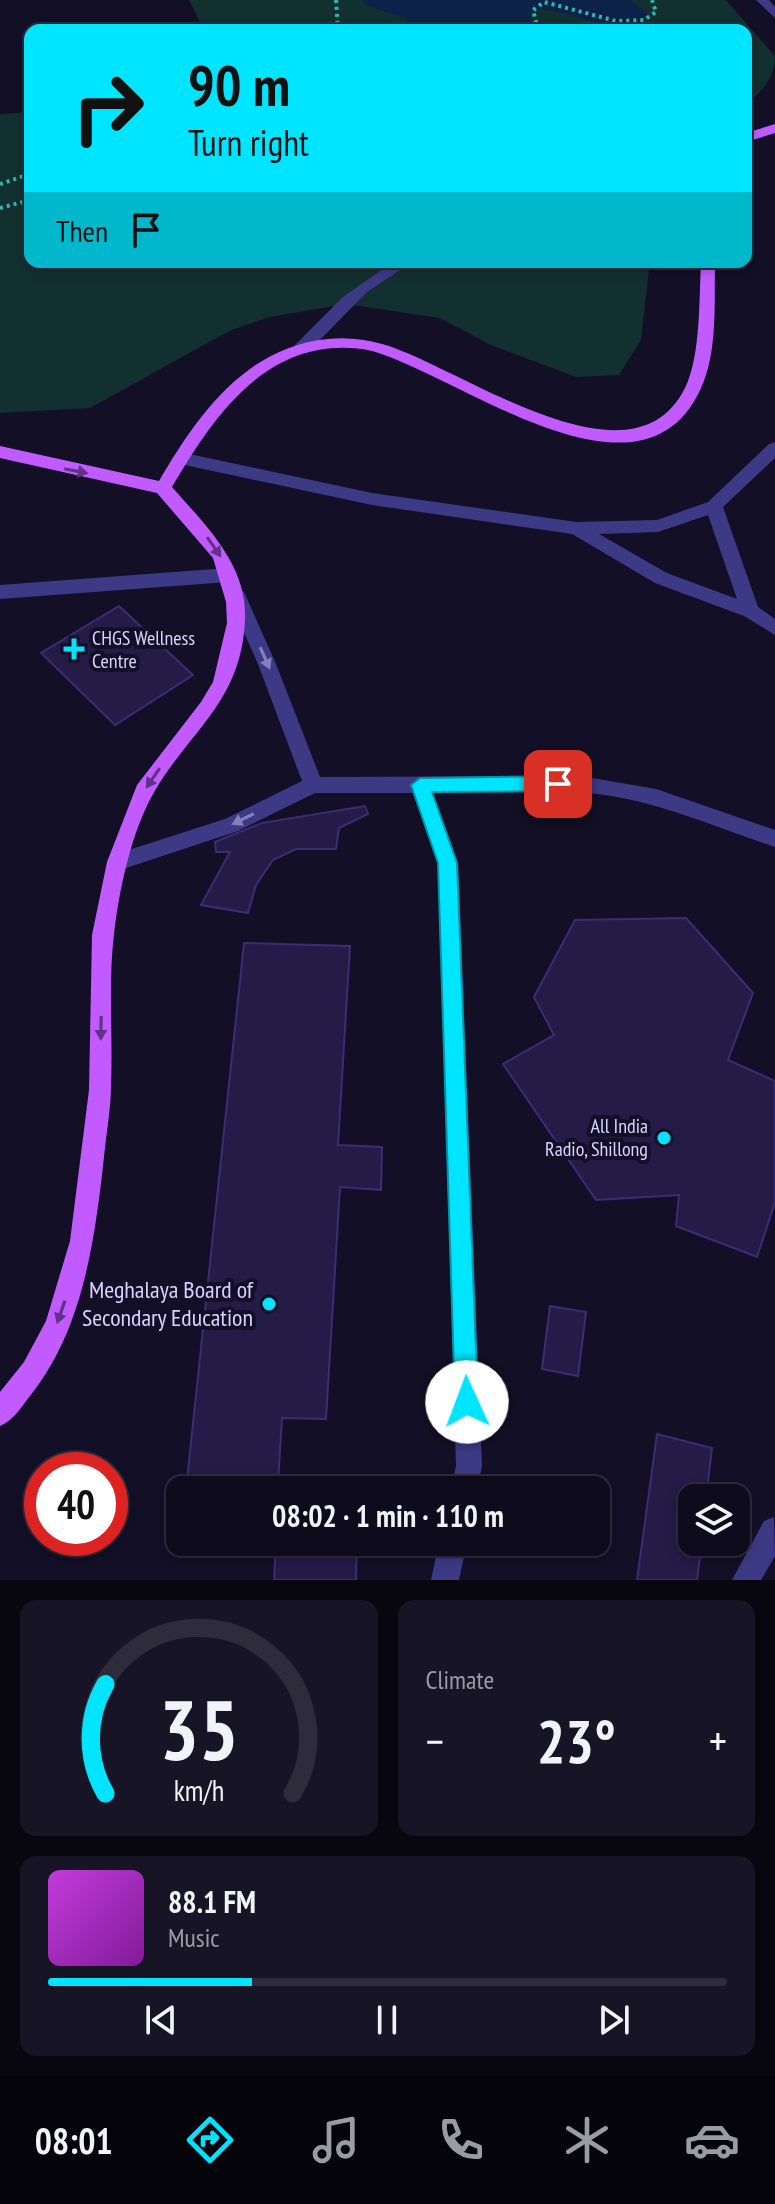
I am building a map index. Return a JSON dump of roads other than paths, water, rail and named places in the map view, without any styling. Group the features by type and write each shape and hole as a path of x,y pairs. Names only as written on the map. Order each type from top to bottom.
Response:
{"main road":[{"path":"752,136 775,128"},
{"path":"163,488 201,423 229,391 301,349 336,344 377,347 426,365 522,413 566,428 623,440 646,435 676,413 693,389 707,268"},
{"path":"0,452 163,488 215,545 230,581 236,623 222,682 208,707 144,791 117,862 103,935 100,1090 82,1241 57,1326 33,1371 0,1413"}],"street":[{"path":"762,0 775,14"},
{"path":"301,349 344,301 392,268"},
{"path":"180,458 372,499 576,528 658,526 714,506 775,448"},
{"path":"714,506 750,611"},
{"path":"576,528 661,578 750,611 775,628"},
{"path":"0,592 230,581 267,664 313,785"},
{"path":"117,862 231,825 313,785 581,784 622,788 673,799 775,839"},
{"path":"420,785 448,863 467,1476"},
{"path":"720,817 775,850"},
{"path":"746,1580 774,1531"},
{"path":"445,1580 450,1556"}],"water":[{"path":"362,0 630,0 648,14 635,24 606,24 543,10 530,12 531,24 407,24 405,18 368,6"}],"place":[{"name":"CHGS Wellness Centre","path":"74,649"},
{"name":"All India Radio, Shillong","path":"664,1138"},
{"name":"Meghalaya Board of Secondary Education","path":"269,1304"}]}
